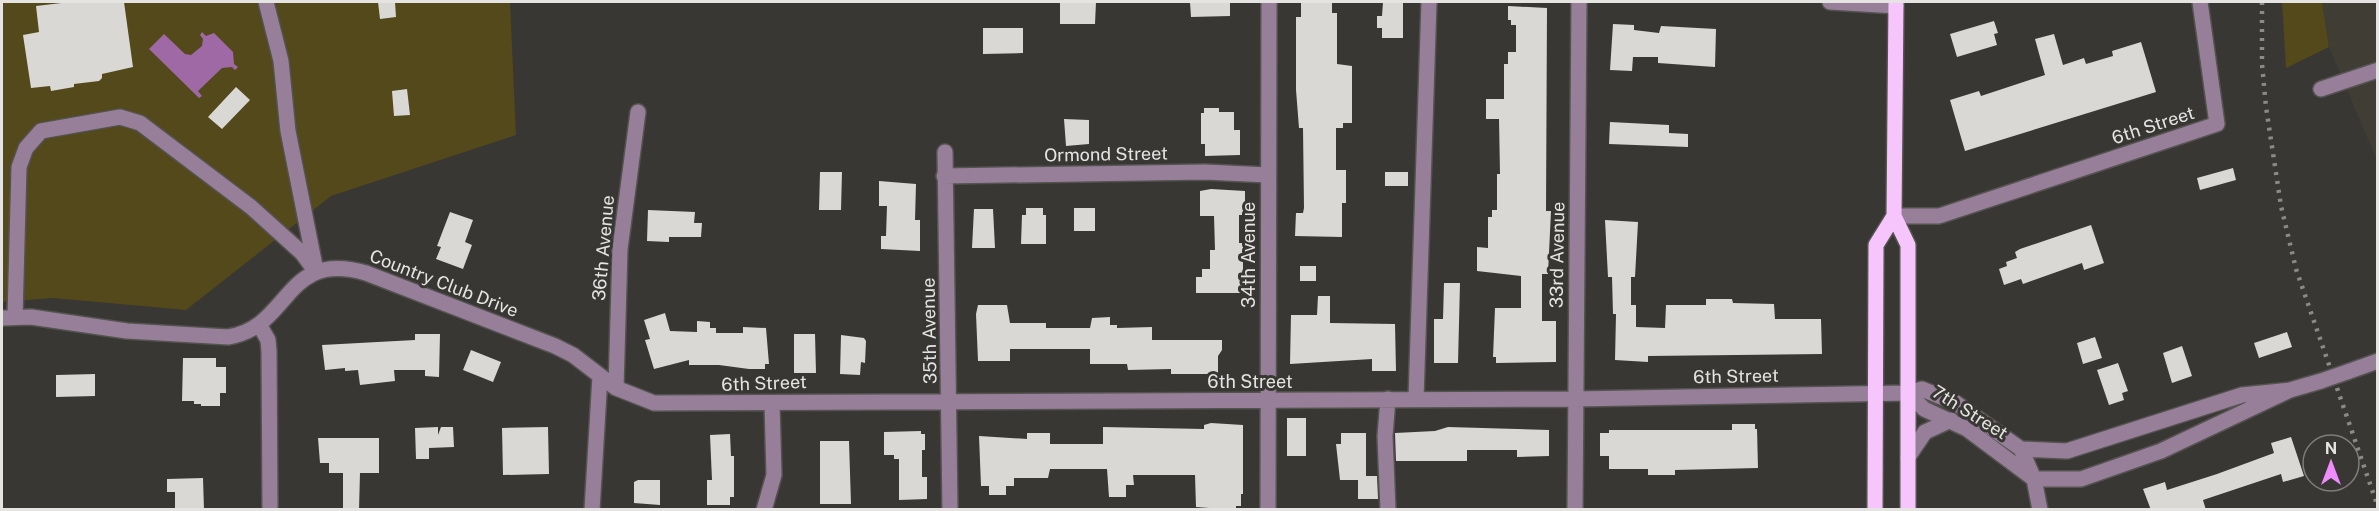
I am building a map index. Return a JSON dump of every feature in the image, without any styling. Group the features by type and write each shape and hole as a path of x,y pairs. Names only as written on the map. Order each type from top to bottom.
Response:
{"main road":[{"path":"1896,4 1894,216 1908,245 1908,510"},
{"path":"1875,510 1876,245 1894,216"}],"street":[{"path":"266,2 281,61 288,131 316,272"},
{"name":"34th Avenue","path":"1268,510 1269,2"},
{"path":"1416,399 1429,2"},
{"name":"33rd Avenue","path":"1575,510 1579,2"},
{"path":"1830,2 1896,4"},
{"name":"6th Street","path":"1894,216 1939,216 2217,124 2200,2"},
{"path":"2321,89 2378,70"},
{"name":"36th Avenue","path":"616,387 620,249 638,112"},
{"path":"270,506 269,351 268,339 260,326 243,335 201,336 8,318 18,166 26,148 41,131 120,117 140,123 251,207 302,253 316,272"},
{"name":"35th Avenue","path":"945,152 950,510"},
{"name":"Ormond Street","path":"944,176 1205,172 1268,175"},
{"name":"Country Club Drive","path":"260,326 290,290 316,272 344,269 366,273 555,346 573,355 600,375"},
{"name":"7th Street","path":"2290,390 2242,395 2067,451 2021,449 1974,413 1956,403 1922,389 1908,393 1924,409 1951,420 2034,479 2081,479 2161,451 2290,390 2378,362"},
{"path":"592,510 600,375"},
{"name":"6th Street","path":"600,375 616,387 654,403 1575,399 1908,393"},
{"path":"1388,399 1385,436 1388,510"},
{"path":"764,510 774,475 772,404"},
{"path":"1908,457 1926,432 1951,420"},
{"path":"2021,449 2034,479 2040,510"}],"shaded area":[{"path":"2,2 510,2 516,135 331,196 186,310 53,298 2,302"},
{"path":"2282,2 2322,2 2329,47 2286,68"},
{"path":"2322,2 2377,2 2377,160 2329,47"},
{"path":"202,32 206,36 214,33 233,52 234,64 238,67 235,70 232,67 222,68 198,91 202,96 199,98 149,49 164,34 185,54 191,55 202,46 203,39 200,35"}],"building":[{"path":"70,2 124,2 133,67 102,74 99,81 74,84 74,87 51,91 50,86 31,88 23,35 39,32 36,6"},
{"path":"378,2 395,2 396,17 380,19"},
{"path":"1060,2 1096,2 1095,24 1060,24"},
{"path":"1190,2 1230,2 1230,16 1191,17"},
{"path":"1301,2 1332,2 1332,13 1337,13 1337,64 1352,66 1352,123 1343,123 1343,128 1336,128 1336,170 1346,170 1346,203 1342,203 1342,237 1295,236 1296,213 1303,213 1304,208 1303,128 1299,128 1296,90 1296,17 1301,17"},
{"path":"1383,2 1403,2 1403,38 1382,38 1382,28 1377,28 1377,16 1382,16"},
{"path":"1508,6 1547,8 1546,211 1551,211 1548,274 1542,274 1542,321 1556,321 1556,362 1496,363 1496,357 1493,357 1495,308 1521,308 1521,276 1477,271 1477,247 1488,248 1488,217 1492,217 1492,210 1497,210 1497,174 1500,174 1499,119 1486,119 1486,99 1504,99 1504,64 1508,64 1508,52 1516,52 1516,25 1511,25 1511,20 1508,20"},
{"path":"1994,21 1998,33 1994,34 1997,45 1957,57 1950,34"},
{"path":"1613,24 1634,25 1634,30 1659,33 1661,26 1716,29 1715,67 1658,63 1658,57 1633,57 1632,71 1610,70"},
{"path":"983,28 1023,28 1023,53 983,54"},
{"path":"2054,34 2063,65 2084,58 2086,64 2113,56 2112,51 2141,42 2156,92 1965,151 1950,100 1979,91 1981,96 2045,75 2035,39"},
{"path":"236,87 250,100 222,129 208,117"},
{"path":"407,89 410,115 394,116 392,91"},
{"path":"1204,108 1219,108 1219,112 1234,112 1234,130 1240,130 1240,155 1205,156 1205,144 1201,144 1201,113 1204,113"},
{"path":"1064,119 1089,120 1089,144 1066,146"},
{"path":"1610,122 1669,125 1669,133 1688,134 1688,147 1609,144"},
{"path":"2233,168 2236,180 2200,190 2197,178"},
{"path":"820,172 842,172 841,210 819,210"},
{"path":"1385,172 1408,172 1408,186 1385,186"},
{"path":"879,181 916,184 915,220 920,220 920,251 881,249 881,236 886,236 887,206 879,206"},
{"path":"1211,189 1245,191 1245,215 1239,215 1239,243 1243,243 1243,293 1196,293 1196,277 1202,277 1202,269 1210,269 1210,250 1215,250 1214,216 1200,216 1200,191"},
{"path":"1026,208 1043,208 1043,215 1046,215 1046,244 1021,244 1022,215 1026,215"},
{"path":"1074,208 1095,208 1095,231 1074,231"},
{"path":"974,209 993,209 995,248 972,248"},
{"path":"648,210 695,212 694,223 702,223 701,237 669,237 669,242 647,241"},
{"path":"450,212 473,220 465,242 472,245 463,269 436,259 441,247 437,246"},
{"path":"1605,220 1638,222 1635,277 1631,277 1631,305 1636,305 1636,327 1665,328 1666,305 1706,305 1706,299 1732,299 1733,303 1774,304 1775,319 1821,319 1822,354 1648,356 1648,362 1615,360 1616,314 1613,314 1612,277 1608,277"},
{"path":"2091,225 2104,263 2084,270 2082,263 2023,284 2021,279 2004,285 1999,269 2007,266 2006,262 2017,258 2015,252"},
{"path":"1300,266 1316,266 1316,281 1300,281"},
{"path":"1444,283 1460,283 1458,363 1434,363 1434,319 1443,319"},
{"path":"1318,296 1330,296 1330,323 1395,324 1396,371 1372,371 1372,359 1290,364 1291,315 1317,315"},
{"path":"978,305 1007,305 1010,323 1046,323 1046,328 1090,328 1092,318 1110,317 1110,325 1117,325 1117,328 1152,327 1152,340 1222,340 1222,350 1218,356 1218,374 1171,374 1171,369 1128,370 1127,364 1090,364 1090,349 1010,349 1010,361 978,361 976,314"},
{"path":"665,313 670,331 697,332 697,321 710,322 710,328 716,328 716,333 743,333 743,327 766,328 769,364 765,364 765,369 749,369 719,365 689,365 689,360 654,369 645,340 650,339 644,320"},
{"path":"2287,332 2292,347 2259,358 2254,343"},
{"path":"415,334 440,334 439,377 425,376 425,370 394,370 395,381 360,385 358,370 345,371 345,368 325,370 322,345 415,340"},
{"path":"794,334 815,334 816,373 794,373"},
{"path":"841,335 864,338 866,341 865,363 861,362 860,375 840,374"},
{"path":"2095,337 2102,358 2083,364 2077,343"},
{"path":"2182,346 2192,376 2172,383 2163,353"},
{"path":"471,350 501,362 493,382 463,370"},
{"path":"183,358 216,358 216,367 226,367 226,393 220,393 220,406 201,406 201,404 194,404 194,401 182,401"},
{"path":"2118,363 2128,391 2122,393 2124,400 2109,405 2097,370"},
{"path":"95,374 95,396 56,397 56,375"},
{"path":"1287,418 1306,418 1306,456 1287,456"},
{"path":"1211,423 1243,425 1243,494 1241,494 1241,506 1236,506 1236,510 1196,507 1195,475 1133,475 1134,485 1126,485 1126,497 1109,497 1107,469 1050,469 1048,478 1014,478 1014,486 1006,486 1006,495 989,495 989,486 981,486 979,436 1027,439 1027,433 1050,433 1050,444 1103,444 1103,427 1204,429 1204,425"},
{"path":"1732,424 1755,424 1758,468 1675,470 1675,475 1648,475 1648,469 1609,469 1609,456 1600,456 1600,433 1609,433 1609,430 1732,430"},
{"path":"438,427 438,435 441,427 453,427 454,447 429,448 429,459 416,459 415,428"},
{"path":"548,427 549,474 503,475 502,428"},
{"path":"1448,427 1549,430 1549,456 1517,457 1517,450 1467,450 1467,461 1396,461 1395,433 1435,431"},
{"path":"921,431 921,434 925,434 925,450 922,450 922,477 927,477 927,499 899,500 899,459 894,459 894,455 884,455 884,432"},
{"path":"1341,433 1366,433 1366,476 1377,476 1378,499 1358,499 1358,480 1340,480 1336,444 1341,444"},
{"path":"730,434 731,456 734,456 734,497 730,497 730,505 707,505 707,480 712,480 710,435"},
{"path":"2291,437 2301,467 2301,477 2283,482 2281,474 2203,500 2206,510 2151,510 2143,489 2165,482 2167,490 2217,474 2274,453 2271,443"},
{"path":"318,438 379,438 379,473 360,473 359,510 343,510 343,473 329,473 329,463 320,463"},
{"path":"820,441 849,441 851,504 820,504"},
{"path":"203,478 204,510 175,510 175,492 167,492 167,479"},
{"path":"660,480 660,505 634,503 634,482"}],"railway":[{"path":"2262,2 2262,64 2266,107 2281,206 2296,269 2378,507"}]}
